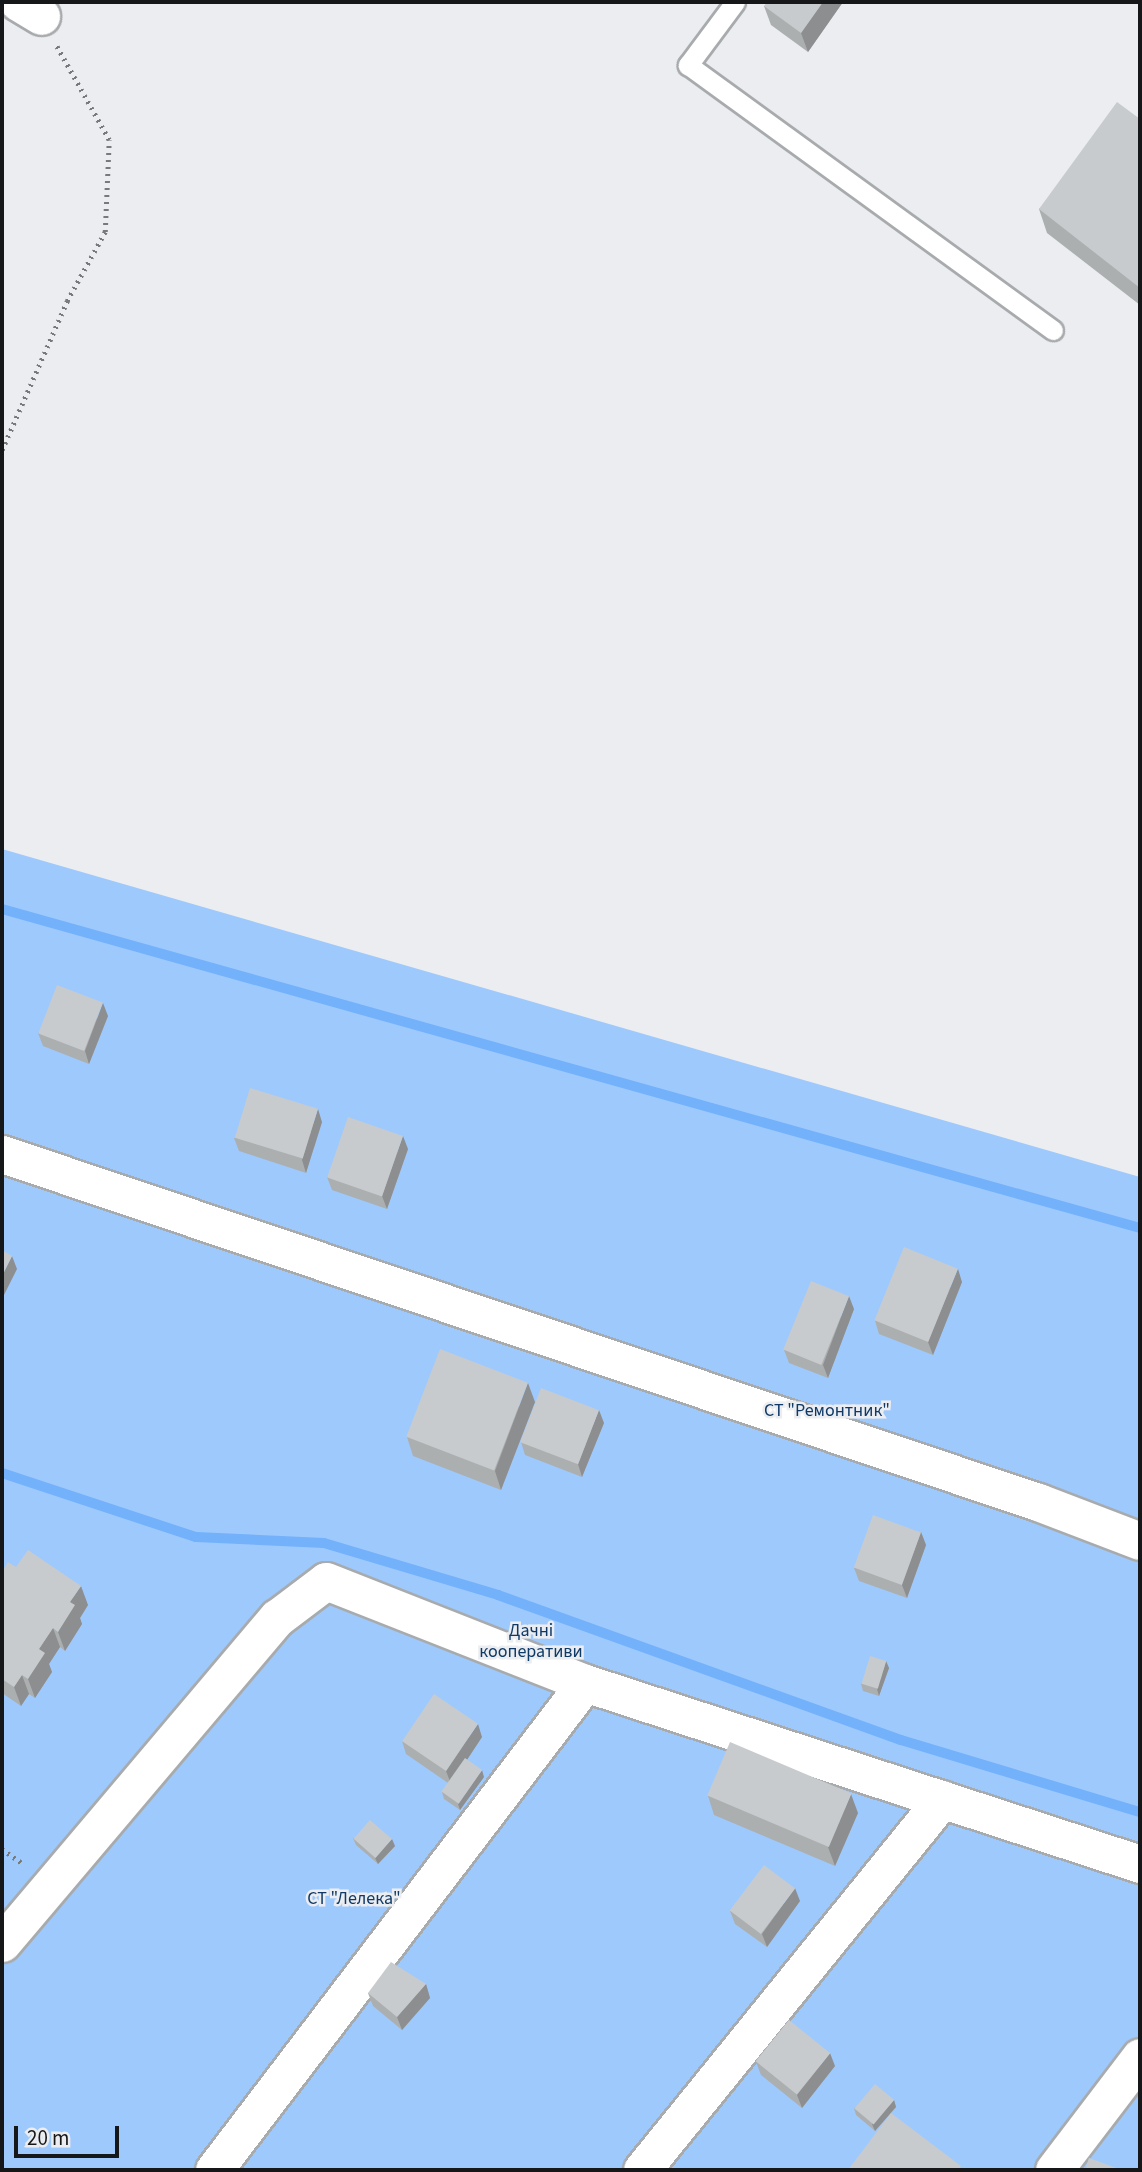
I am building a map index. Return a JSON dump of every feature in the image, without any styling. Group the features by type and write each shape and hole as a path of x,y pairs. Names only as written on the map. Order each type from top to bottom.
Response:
{"street":[{"path":"2,1154 1025,1497 1140,1541"},
{"path":"2,1943 277,1618 326,1581 585,1683 1140,1864"},
{"path":"214,2170 585,1683"},
{"path":"642,2170 942,1799"},
{"path":"1054,2170 1140,2057"}],"lane":[{"path":"735,2 688,65 1053,330"}],"path":[{"path":"2,450 67,302 105,232 109,140 29,9"}],"green space":[{"name":"Дачні кооперативи","path":"2,849 1140,1177 1140,2170 2,2170"}],"building":[{"path":"767,2 823,2 801,33 764,6"},
{"path":"1117,102 1140,119 1140,288 1039,209"},
{"path":"57,985 103,1003 84,1051 38,1034"},
{"path":"250,1088 318,1109 303,1158 235,1138"},
{"path":"348,1117 403,1136 382,1196 327,1178"},
{"path":"904,1247 958,1269 928,1342 874,1320"},
{"path":"2,1250 12,1256 2,1276"},
{"path":"811,1281 849,1296 821,1365 783,1350"},
{"path":"440,1349 528,1383 494,1470 406,1437"},
{"path":"541,1388 599,1410 578,1464 520,1442"},
{"path":"873,1515 921,1532 902,1585 854,1568"},
{"path":"28,1550 81,1586 70,1602 75,1605 58,1632 53,1628 39,1649 45,1653 28,1679 22,1675 14,1687 2,1679 2,1572 8,1562 16,1567"},
{"path":"870,1656 886,1661 878,1689 862,1684"},
{"path":"434,1694 478,1724 446,1771 402,1741"},
{"path":"730,1742 852,1794 829,1847 707,1795"},
{"path":"465,1758 482,1770 459,1804 441,1792"},
{"path":"370,1820 392,1839 375,1858 354,1839"},
{"path":"764,1865 795,1888 761,1934 730,1911"},
{"path":"391,1962 426,1984 397,2017 368,1993"},
{"path":"789,2020 830,2053 797,2095 756,2061"},
{"path":"875,2084 894,2100 874,2125 854,2109"},
{"path":"891,2113 961,2166 958,2170 848,2170"},
{"path":"1089,2158 1122,2170 1085,2170"}],"waterway":[{"path":"2,909 1140,1228"},
{"path":"2,1473 196,1537 324,1543 498,1595 901,1740 1140,1812"}],"park label":[{"name":"СТ \"Ремонтник\"","path":"827,1411"},
{"name":"СТ \"Лелека\"","path":"354,1899"}]}
